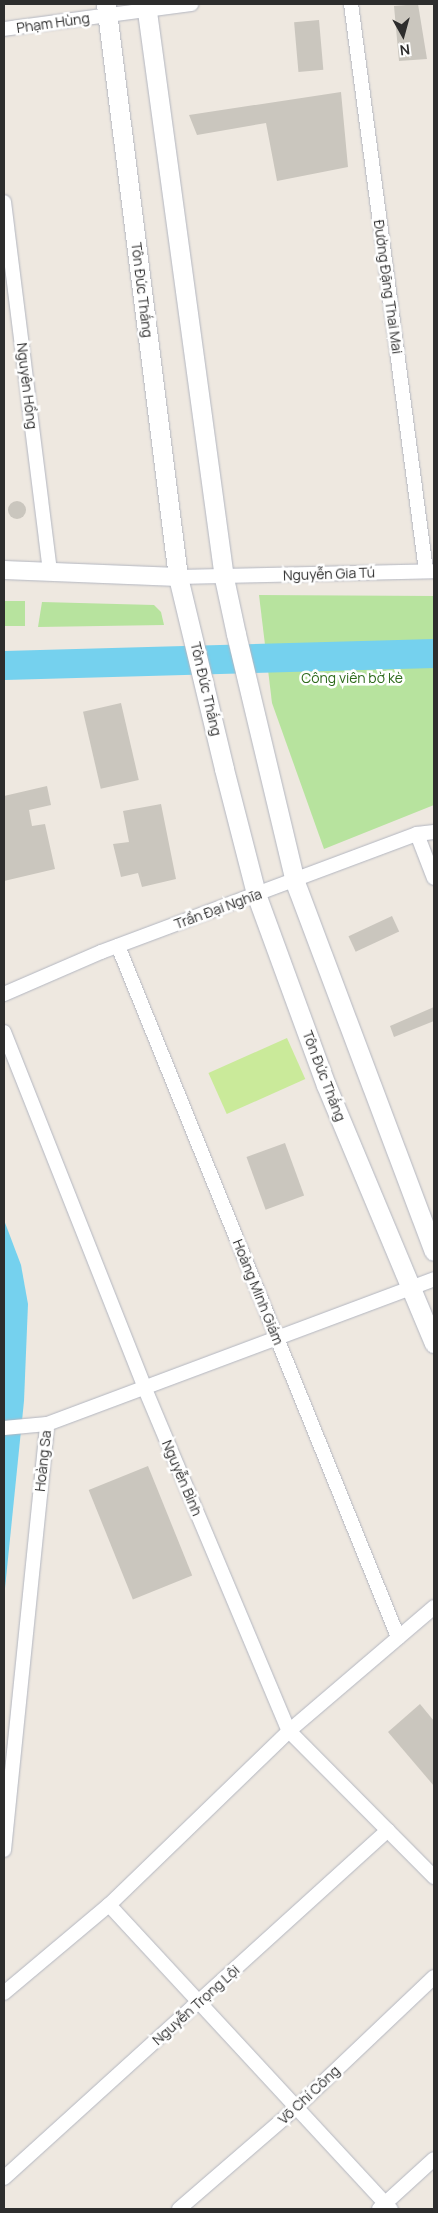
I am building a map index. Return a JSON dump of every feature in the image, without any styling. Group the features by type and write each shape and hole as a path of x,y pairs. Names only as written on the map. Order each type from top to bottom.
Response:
{"main road":[{"path":"146,7 224,578 236,634 295,882 434,1251"},
{"name":"Tôn Đức Thắng","path":"107,9 178,577 209,706 256,894 326,1085 434,1342"}],"street":[{"name":"Phạm Hùng","path":"4,29 107,9 191,4"},
{"name":"Đường Đặng Thai Mai","path":"351,4 430,571"},
{"name":"Nguyên Hồng","path":"4,202 50,570"},
{"path":"4,570 50,570 178,577"},
{"name":"Nguyễn Gia Tú","path":"178,577 224,578 430,571"},
{"name":"Trần Đại Nghĩa","path":"4,994 118,946 256,894 295,882 417,834 434,832"},
{"path":"417,834 434,878"},
{"name":"Hoàng Minh Giám","path":"118,946 398,1637"},
{"name":"Nguyễn Bình","path":"4,1032 145,1389 289,1731 434,1878"},
{"name":"Hoàng Sa","path":"4,1850 47,1424 277,1340 434,1279"},
{"path":"5,1428 47,1424"},
{"path":"4,1993 109,1905 289,1731 434,1607"},
{"name":"Nguyễn Trọng Lội","path":"4,2178 388,1830"},
{"path":"109,1905 297,2107 385,2207 434,2159"},
{"name":"Võ Chí Công","path":"179,2209 297,2107 434,1977"}],"green space":[{"name":"Công viên bờ kè","path":"259,595 434,596 434,805 324,849 272,703"},
{"path":"4,601 25,601 25,626 4,626"},
{"path":"42,602 154,605 161,612 164,625 38,627"},
{"path":"287,1038 305,1079 227,1114 208,1073"}],"water":[{"path":"4,1220 21,1265 28,1304 24,1401 4,1598"}],"building":[{"path":"418,4 427,59 399,61 394,6"},
{"path":"319,20 323,70 298,72 294,22"},
{"path":"341,92 348,167 277,181 266,123 197,135 189,115"},
{"path":"13,501 21,501 26,506 24,517 13,519 8,514 8,506"},
{"path":"121,703 139,780 101,789 83,712"},
{"path":"47,786 51,805 29,810 32,826 45,824 55,869 4,881 4,796"},
{"path":"161,804 176,879 142,887 138,873 121,877 113,844 129,842 123,811"},
{"path":"392,916 399,931 356,952 348,936"},
{"path":"434,1007 434,1021 394,1037 390,1026"},
{"path":"285,1143 304,1196 266,1210 246,1157"},
{"path":"148,1466 192,1575 133,1599 89,1490"},
{"path":"420,1704 434,1721 434,1786 388,1732"}],"waterway":[{"path":"4,665 434,653"}]}
